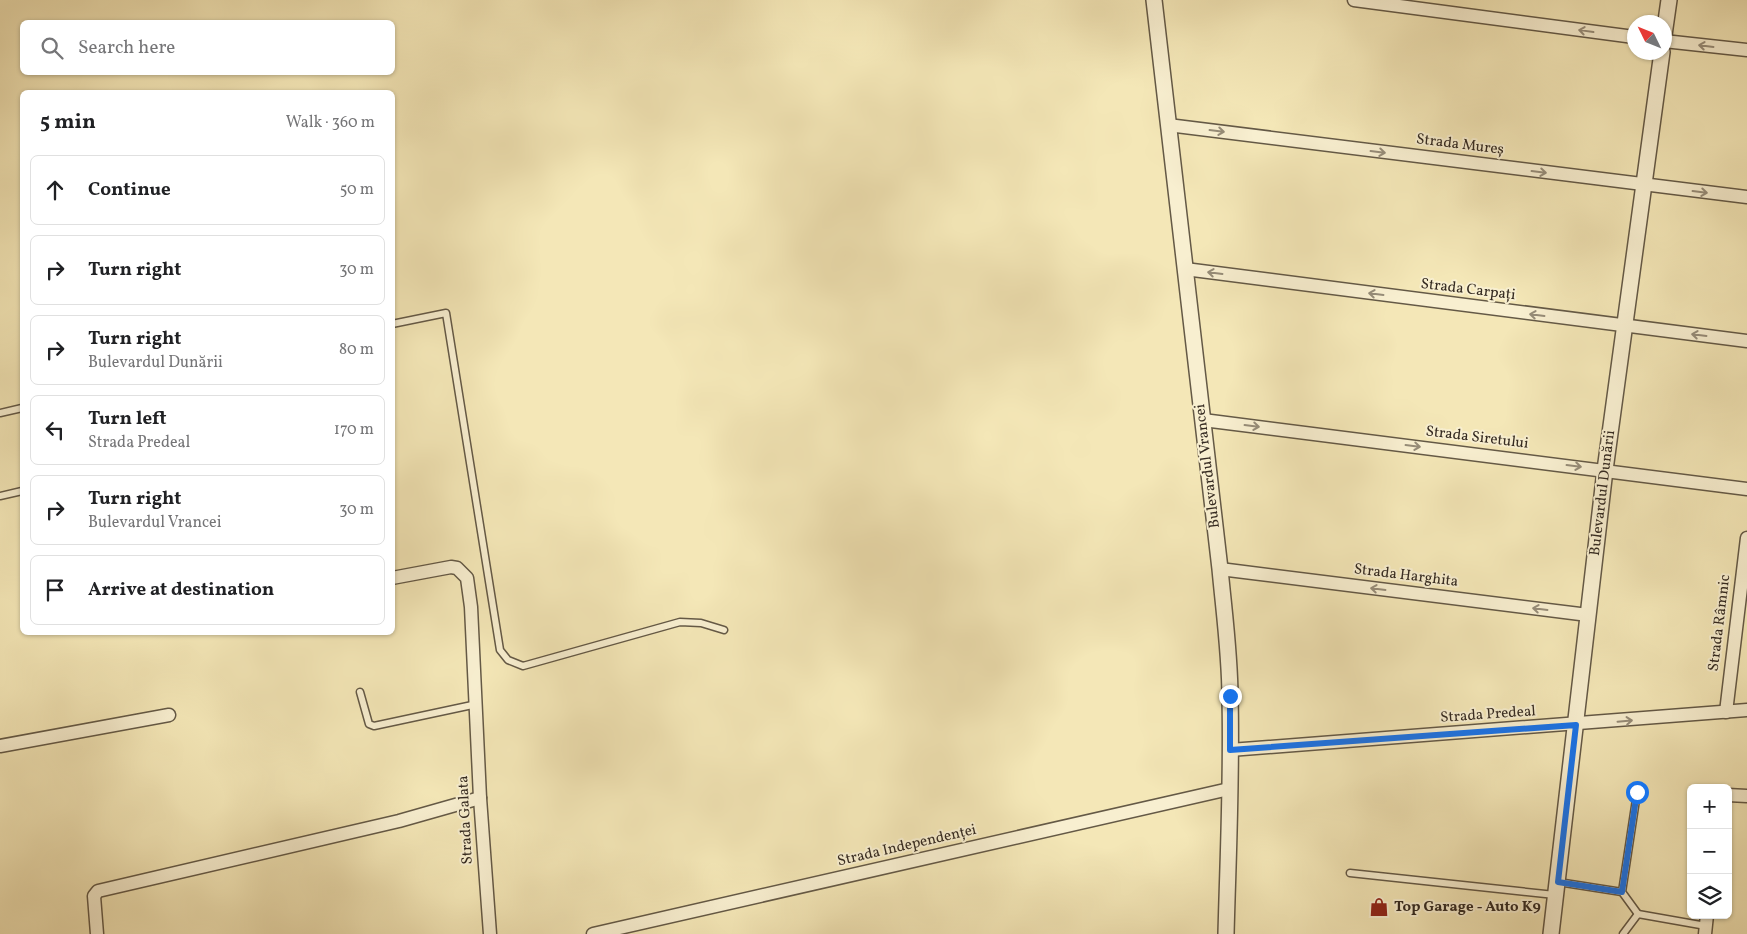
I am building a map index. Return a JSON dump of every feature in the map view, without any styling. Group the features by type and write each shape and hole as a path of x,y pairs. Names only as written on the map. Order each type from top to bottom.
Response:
{"street":[{"name":"Bulevardul Vrancei","path":"1154,0 1220,569 1230,696 1226,934"},
{"path":"1354,0 1627,36"},
{"path":"1667,15 1669,0"},
{"path":"1672,42 1747,50"},
{"name":"Bulevardul Dunării","path":"1551,934 1605,470 1661,60"},
{"name":"Strada Mureș","path":"1168,125 1747,197"},
{"name":"Strada Carpați","path":"1185,269 1747,341"},
{"name":"Strada Siretului","path":"1203,420 1747,489"},
{"name":"Strada Râmnic","path":"1726,712 1747,538"},
{"name":"Strada Galata","path":"395,577 451,567 458,568 467,578 474,632 480,798 490,934"},
{"name":"Strada Harghita","path":"1220,569 1588,615"},
{"name":"Strada Predeal","path":"1230,750 1576,725 1747,710"},
{"path":"0,746 169,716"},
{"name":"Strada Independenței","path":"593,934 1229,789"},
{"path":"1732,795 1747,796"},
{"path":"97,934 94,896 98,891 399,821 480,798"}],"lane":[{"path":"395,323 446,312 500,650 508,660 523,666 680,622 701,623 724,630"},
{"path":"0,413 20,408"},
{"path":"0,496 20,491"},
{"path":"360,692 366,720 374,726 477,704"},
{"path":"1637,792 1622,892 1638,914 1706,925"},
{"path":"1350,873 1622,892"},
{"path":"1623,934 1638,914"}],"place":[{"name":"Top Garage - Auto K9","path":"1379,907"}],"route":[{"path":"1230,696 1230,750 1576,725 1558,882 1622,892 1637,792"}]}
